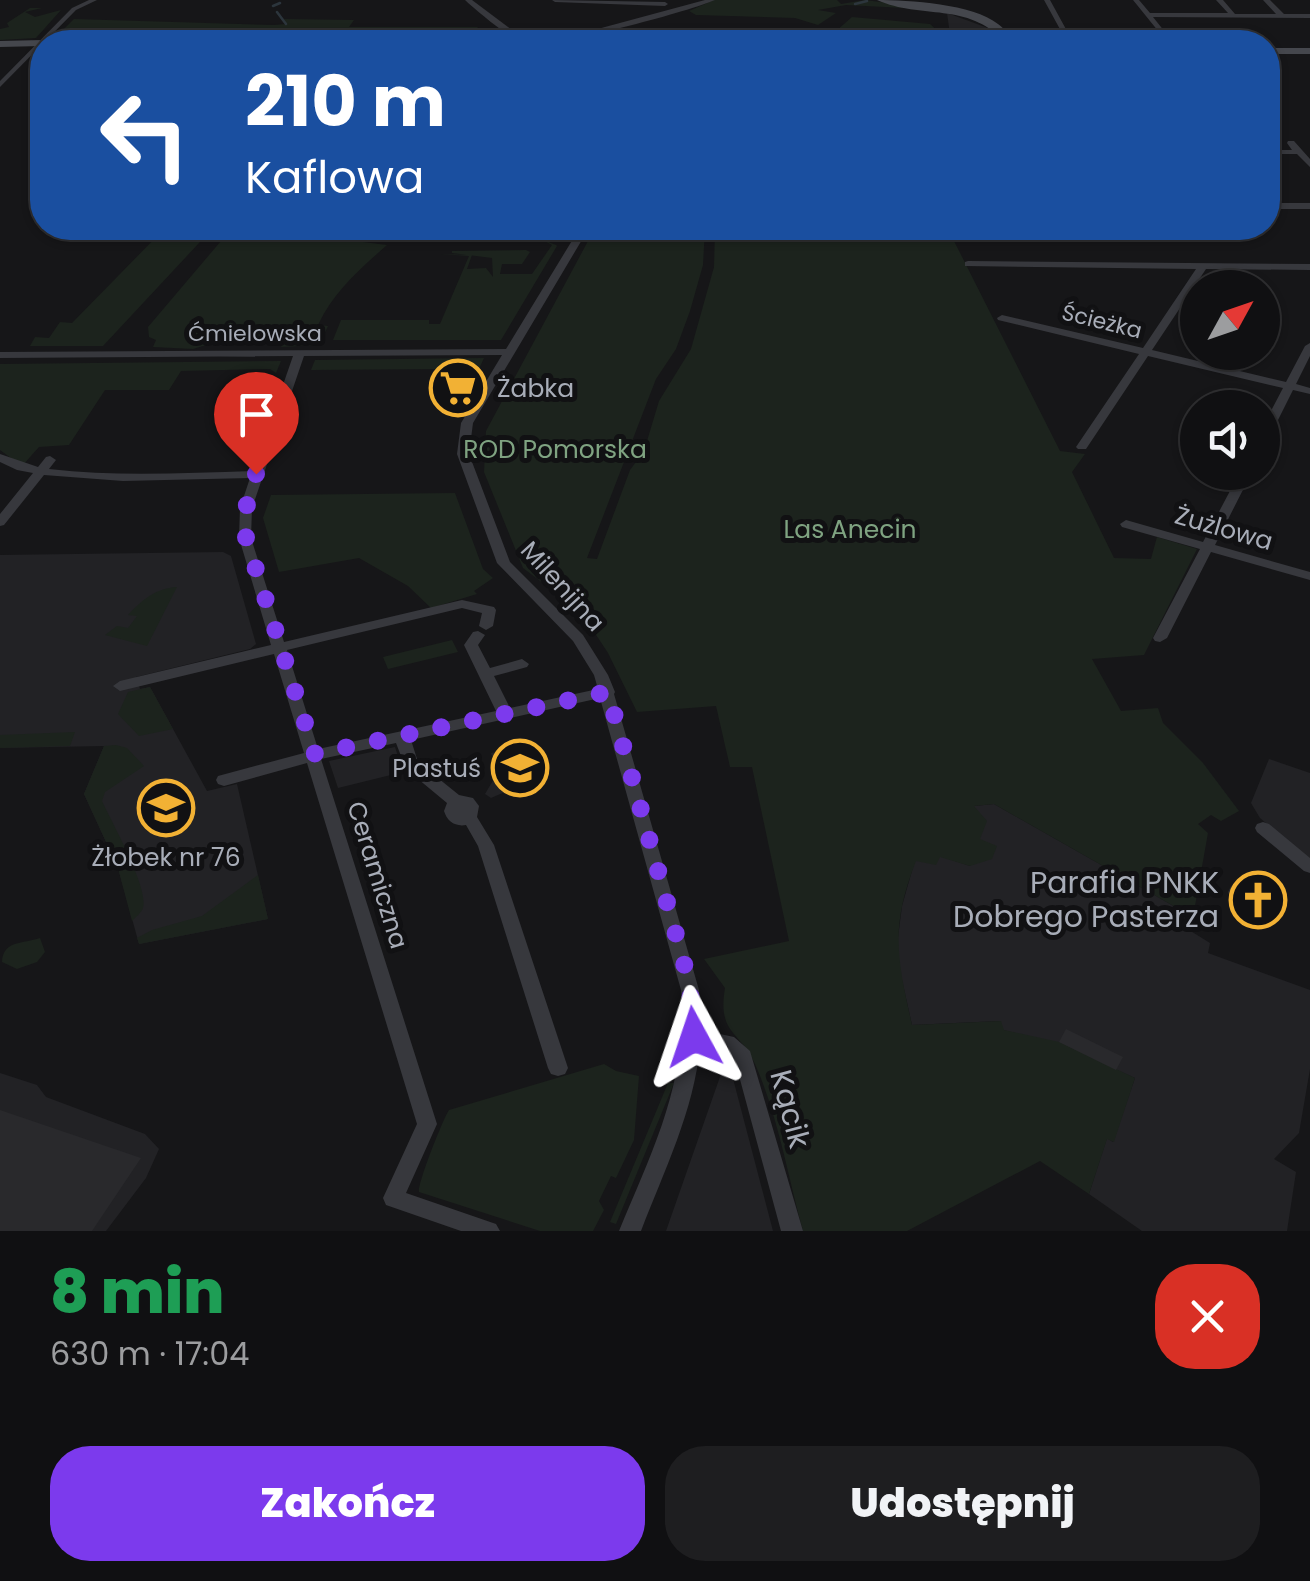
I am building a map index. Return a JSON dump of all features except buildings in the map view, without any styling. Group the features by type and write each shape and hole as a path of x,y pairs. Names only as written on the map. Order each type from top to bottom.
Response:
{"street":[{"path":"55,30 74,9 94,0"},
{"path":"468,0 508,30"},
{"path":"555,0 665,4"},
{"path":"604,30 712,0"},
{"path":"882,0 947,4 985,20 996,30"},
{"path":"1047,0 1063,30"},
{"path":"1136,0 1160,30"},
{"path":"1219,0 1233,15"},
{"path":"1266,0 1281,15"},
{"path":"1148,15 1310,16"},
{"path":"0,44 30,44"},
{"path":"1280,51 1310,51"},
{"path":"0,85 30,56"},
{"path":"1310,143 1290,142 1310,164"},
{"path":"1280,152 1299,152"},
{"path":"1280,206 1310,206"},
{"name":"Milenijna","path":"576,240 468,423 463,454 504,563 578,638 608,692 684,963 694,1014 694,1037 678,1105 630,1231"},
{"path":"968,264 1310,267"},
{"path":"1082,447 1203,266"},
{"name":"Ścieżka","path":"1002,318 1310,391"},
{"path":"1280,405 1310,346"},
{"name":"Ceramiczna","path":"300,352 256,474 244,530 427,1124 392,1198 489,1231"},
{"name":"Ćmielowska","path":"0,355 511,352"},
{"path":"0,458 24,470 43,473 256,474"},
{"path":"0,522 50,460"},
{"path":"1160,638 1237,490"},
{"name":"Żużlowa","path":"1126,524 1310,576"},
{"path":"120,686 462,604 490,610 472,646 478,671 504,714"},
{"path":"478,671 522,664"},
{"path":"224,780 315,754 608,692"},
{"path":"402,736 411,765 463,810 486,845 558,1068"},
{"path":"1264,828 1310,867"},
{"name":"Kącik","path":"694,1037 727,1043 743,1057 792,1231"}],"shaded area":[{"path":"947,13 989,30 949,30"},
{"path":"223,552 231,556 256,644 250,649 136,677 140,689 150,687 207,791 237,784 268,919 139,944 118,868 84,794 104,746 0,748 0,555"},
{"name":"Plastuś","path":"536,743 546,774 491,798 485,794 498,772 491,753"},
{"path":"395,747 403,772 338,788 329,761"},
{"path":"1269,759 1310,773 1310,861 1260,818 1251,803"},
{"path":"994,804 1193,917 1189,930 1210,943 1208,953 1310,990 1310,1069 1299,1133 1274,1159 1296,1172 1287,1231 1142,1231 1089,1194 1107,1138 1113,1142 1135,1078 1055,1043 1003,1030 1000,1021 912,1025 896,953 902,906 915,860 940,856 970,866 980,839 974,806"},
{"path":"722,1071 731,1071 773,1231 666,1231"},
{"path":"0,1073 37,1085 46,1097 145,1134 159,1149 146,1178 106,1231 0,1231"}],"green space":[{"path":"714,0 837,0 841,4 865,0 943,10 846,5 818,10 836,13 818,25 795,18 696,15 689,11"},
{"path":"30,8 42,8 25,12 35,17 61,10 43,30 30,30 30,38 0,40 0,29 9,27 7,23"},
{"path":"852,17 930,24 937,30 837,30"},
{"path":"74,19 274,25 286,24 284,19 354,20 349,27 481,30 63,30"},
{"path":"153,240 202,240 103,346 30,346 35,337 49,338 60,322 72,323"},
{"path":"222,240 348,240 387,245 348,281 332,302 318,325 328,326 319,345 281,347 287,338 226,339 193,349 153,347 156,340 149,337 148,327"},
{"path":"543,240 557,246 501,340 333,340 341,320 429,320 429,324 440,324 469,256 440,254 467,255 452,251 526,250 530,252 522,264 502,264 500,274 532,274 552,245","holes":["472,255 492,258 493,277 486,268 467,269"]},
{"name":"Las Anecin","path":"589,240 704,240 703,265 676,349 656,379 587,558 597,559 630,470 644,451 659,401 691,349 714,267 715,240 954,240 1060,451 1085,454 1072,472 1114,558 1151,559 1157,537 1197,549 1144,655 1092,659 1121,711 1158,708 1163,723 1203,763 1239,811 1221,821 1211,815 1198,824 1208,833 1193,917 994,804 974,806 987,821 980,839 997,846 992,859 970,866 940,857 936,865 916,861 899,924 900,961 912,1025 1001,1021 1004,1030 1059,1042 1135,1078 1114,1142 1107,1139 1089,1194 1040,1161 907,1231 803,1231 763,1084 749,1053 727,1024 725,988 704,959 789,941 752,767 730,767 716,706 637,712 608,653 581,612 523,568 484,472 486,431"},
{"path":"484,358 471,386 445,369 311,370 315,360"},
{"path":"281,361 276,373 270,369 181,371 169,390 105,390 69,445 39,447 22,466 0,450 0,364"},
{"path":"455,493 483,569 493,578 474,591 477,594 431,608 408,586 359,558 279,572 263,518 271,495"},
{"path":"177,587 147,646 105,635 117,626 128,628 137,616 128,615 150,596"},
{"path":"452,640 458,652 388,669 383,657"},
{"path":"150,687 173,729 139,736 118,714 128,692"},
{"path":"75,732 70,746 0,748 0,735"},
{"path":"104,746 127,748 144,766 105,792 102,801 128,854 143,898 143,908 132,921 118,868 84,794"},
{"path":"258,875 268,919 139,944 137,938 152,930 202,916"},
{"path":"40,938 45,952 37,962 17,969 2,962 10,946"},
{"path":"604,1064 639,1076 634,1140 616,1178 611,1176 599,1201 604,1210 593,1231 540,1231 419,1192 449,1110"},
{"path":"668,1083 674,1083 616,1224 610,1222"}],"waterway":[{"path":"855,4 867,1"},
{"path":"273,6 280,3"},
{"path":"277,12 286,24"}],"place":[{"name":"Żabka","path":"458,388"},
{"name":"Plastuś","path":"520,768"},
{"name":"Żłobek nr 76","path":"166,808"},
{"name":"Parafia PNKK Dobrego Pasterza","path":"1258,900"}],"route":[{"path":"256,474 244,530 315,754 608,692 684,963 694,1014 694,1037"}],"park label":[{"name":"ROD Pomorska","path":"555,449"}]}
